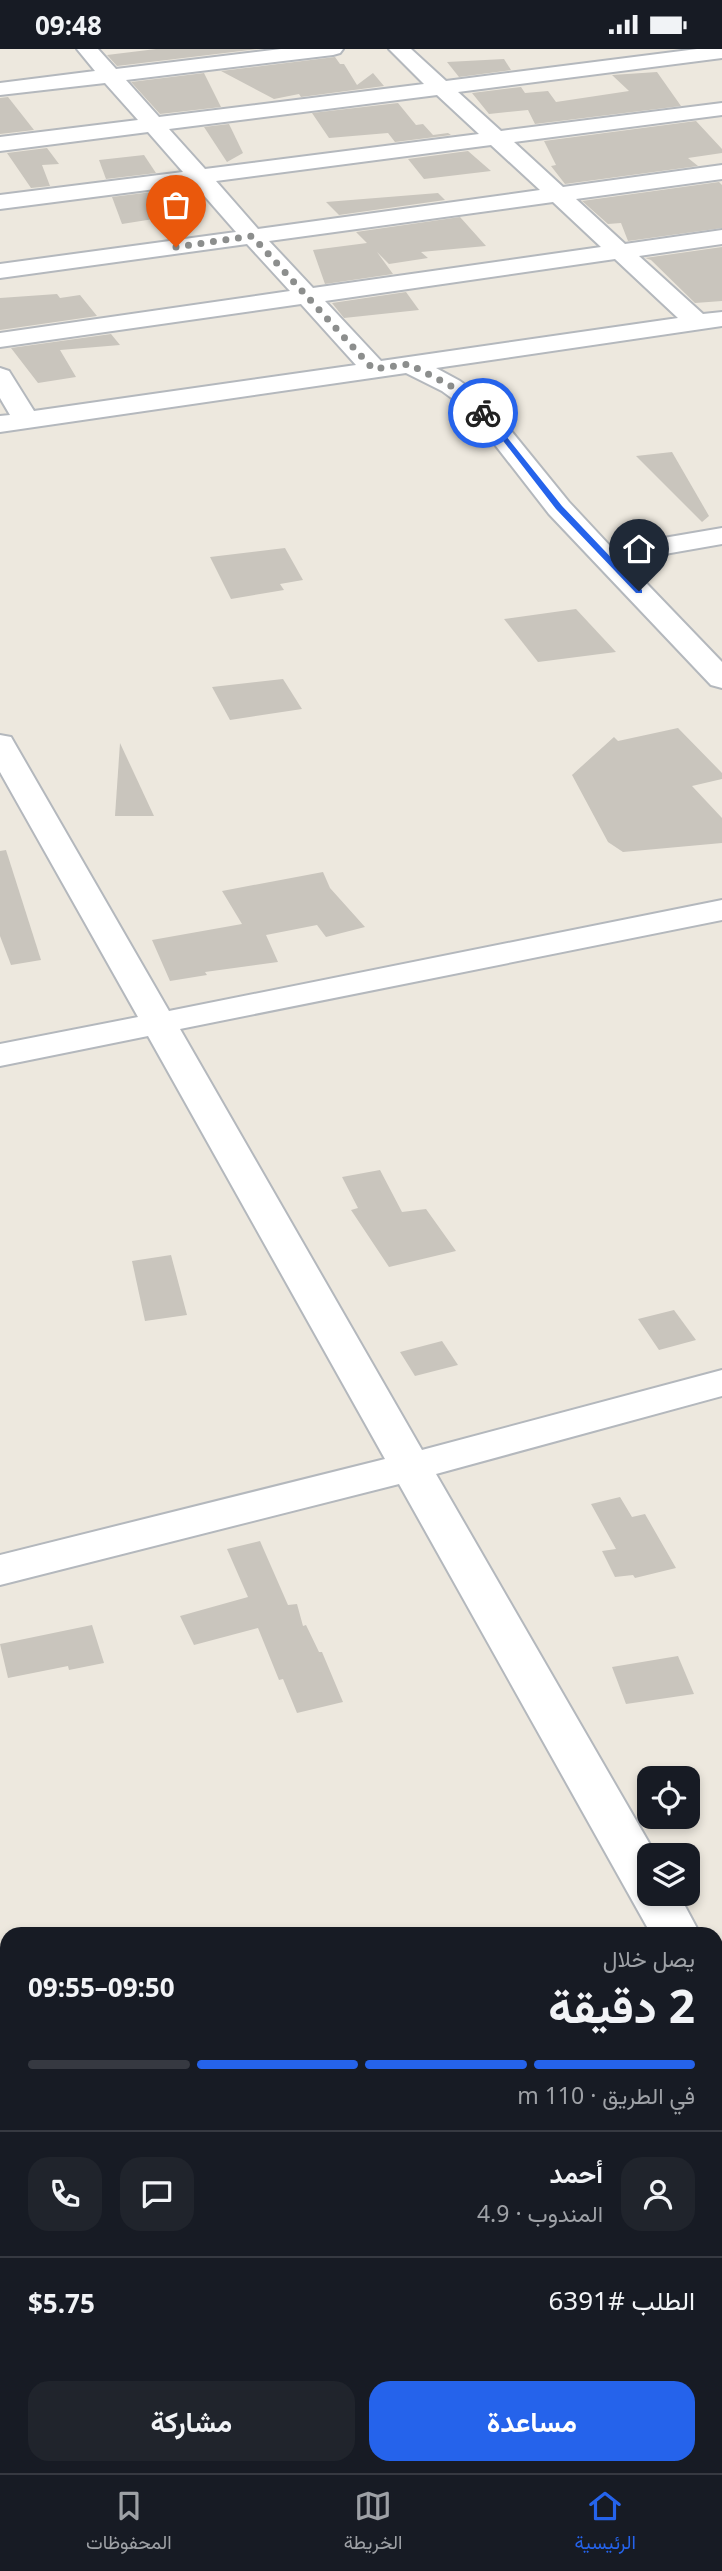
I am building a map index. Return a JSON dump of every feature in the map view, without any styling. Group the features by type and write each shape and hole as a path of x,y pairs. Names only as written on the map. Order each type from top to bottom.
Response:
{"street":[{"path":"87,49 373,369"},
{"path":"0,89 333,49"},
{"path":"398,49 620,251 710,321"},
{"path":"0,144 715,54"},
{"path":"0,202 722,109"},
{"path":"0,271 722,171"},
{"path":"0,340 722,237"},
{"path":"0,424 710,321"},
{"path":"409,364 451,386 477,405 559,508 722,679"},
{"path":"0,376 26,420"},
{"path":"605,556 722,536"},
{"path":"0,744 637,1865"},
{"path":"0,1055 722,910"},
{"path":"0,1570 411,1467 722,1383"},
{"path":"660,1906 672,1927"}],"building":[{"path":"156,49 259,49 117,66 107,55"},
{"path":"335,57 340,64 344,64 357,85 373,73 384,86 274,99 221,71"},
{"path":"504,59 511,70 459,77 447,62"},
{"path":"657,72 681,106 535,124 528,110 489,114 472,93 521,87 525,93 548,91 556,102 629,91 612,75"},
{"path":"204,73 221,107 160,114 131,82"},
{"path":"8,97 34,130 0,134 0,98"},
{"path":"398,103 416,125 423,124 433,135 451,135 395,142 388,133 329,138 312,113"},
{"path":"696,121 722,149 722,153 688,158 698,166 565,184 551,166 556,165 544,141"},
{"path":"229,124 243,153 227,162 204,127"},
{"path":"47,148 59,164 42,165 50,186 31,188 7,153"},
{"path":"468,151 491,171 424,179 408,159"},
{"path":"144,155 156,173 106,179 99,160"},
{"path":"719,182 722,185 722,228 628,241 621,223 608,224 582,201"},
{"path":"168,190 185,214 122,224 112,197"},
{"path":"438,193 445,200 339,215 326,202"},
{"path":"460,217 486,246 421,252 428,258 389,264 377,252 393,274 325,284 313,250 367,243 356,232"},
{"path":"722,247 722,301 695,303 651,260 645,258"},
{"path":"406,292 419,310 344,318 332,303"},
{"path":"57,294 60,298 80,295 97,316 0,330 0,298"},
{"path":"111,334 120,345 60,350 76,377 38,383 11,348"},
{"path":"672,452 709,516 702,522 636,456"},
{"path":"285,548 303,580 280,584 284,590 231,599 210,557"},
{"path":"576,609 616,652 538,662 504,619"},
{"path":"283,679 302,709 230,720 212,687"},
{"path":"678,728 722,773 722,779 692,786 722,818 722,843 623,852 608,842 572,775 614,737 618,741"},
{"path":"120,743 154,816 115,816"},
{"path":"6,850 41,960 11,965 0,936 0,851"},
{"path":"323,872 330,888 365,927 326,937 317,925 266,935 278,962 205,972 207,975 170,981 152,940 242,924 222,891"},
{"path":"380,1170 402,1212 426,1209 456,1251 389,1267 351,1210 358,1208 342,1177"},
{"path":"171,1255 187,1315 145,1321 132,1261"},
{"path":"674,1310 696,1340 659,1350 638,1319"},
{"path":"442,1341 458,1365 415,1376 400,1352"},
{"path":"620,1497 632,1517 645,1514 676,1568 635,1578 633,1575 615,1577 602,1551 616,1549 591,1504"},
{"path":"260,1541 288,1605 297,1604 303,1626 306,1625 319,1652 322,1652 343,1702 297,1713 283,1679 279,1680 258,1628 194,1645 180,1616 248,1597 227,1549"},
{"path":"92,1625 104,1663 69,1670 68,1666 8,1678 0,1644"},
{"path":"678,1656 694,1694 626,1704 612,1667"}],"way so far":[{"path":"176,247 252,236 373,369 409,364 451,386 477,405 483,413"}],"route":[{"path":"483,413 559,508 639,591"}]}
